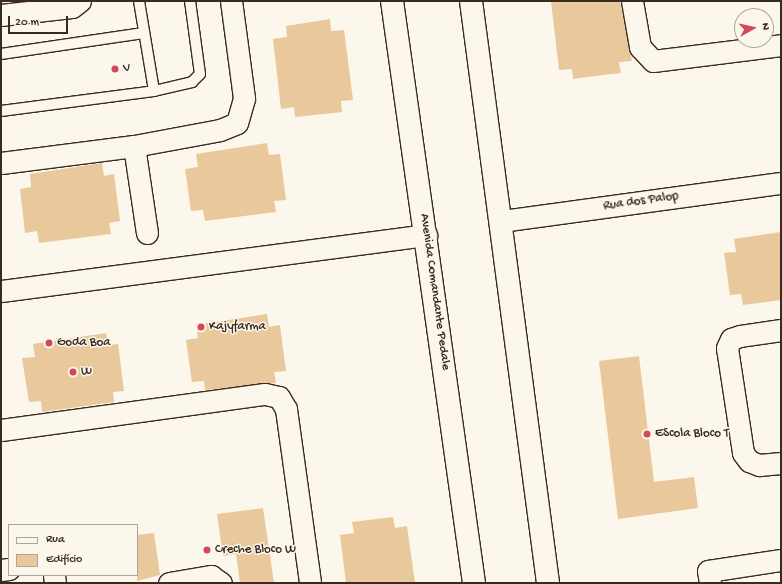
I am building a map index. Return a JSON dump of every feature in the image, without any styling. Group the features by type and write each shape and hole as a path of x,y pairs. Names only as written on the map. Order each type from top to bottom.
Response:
{"street":[{"path":"1,15 72,7 80,1"},
{"path":"1,163 134,146 220,130 237,123 244,98 231,1"},
{"name":"Avenida Comandante Pedale","path":"392,1 474,583"},
{"path":"471,1 502,220 548,583"},
{"path":"632,1 640,47 653,61 781,45"},
{"path":"134,146 147,233"},
{"name":"Rua dos Palop","path":"502,220 781,183"},
{"path":"1,291 426,236"},
{"path":"781,330 740,336 732,339 727,348 743,452 748,461 759,465 781,463"},
{"path":"1,430 265,394 279,397 286,409 310,583"},
{"path":"710,583 708,570 781,560"},
{"path":"169,583 211,576 221,583"}],"lane":[{"path":"139,1 143,33 154,91"},
{"path":"1,111 154,91 192,82 200,74 190,1"},
{"path":"1,54 143,33"}],"building":[{"path":"551,1 620,1 632,61 619,62 621,73 573,79 572,69 559,70"},
{"path":"330,19 331,31 344,30 353,100 341,101 342,112 295,117 294,107 281,109 273,39 287,37 286,26"},
{"path":"267,143 269,155 280,154 286,200 274,201 276,212 205,221 203,210 191,211 185,169 198,167 196,154"},
{"path":"102,163 104,176 114,174 120,221 109,223 111,234 39,243 37,231 25,233 20,189 31,187 30,174"},
{"path":"781,232 781,300 743,305 741,294 730,295 724,253 736,252 734,239"},
{"path":"267,314 269,327 280,325 286,371 274,372 276,383 205,390 204,381 192,382 186,340 198,338 196,325"},
{"name":"W","path":"106,333 108,345 118,344 124,391 113,392 114,402 42,412 41,401 29,402 22,358 35,357 33,344"},
{"path":"639,356 654,482 694,477 698,508 618,519 599,361"},
{"path":"263,508 274,583 240,583 236,554 223,556 217,514"},
{"path":"393,517 395,528 407,526 415,583 346,583 340,535 354,533 352,522"},
{"path":"154,533 160,575 137,581 138,576 138,535"}],"place":[{"name":"V","path":"115,69"},
{"name":"Kajyfarma","path":"201,327"},
{"name":"Goda Boa","path":"49,343"},
{"name":"W","path":"73,372"},
{"name":"EScola Bloco T","path":"647,434"},
{"name":"Creche Bloco W","path":"207,550"}]}
